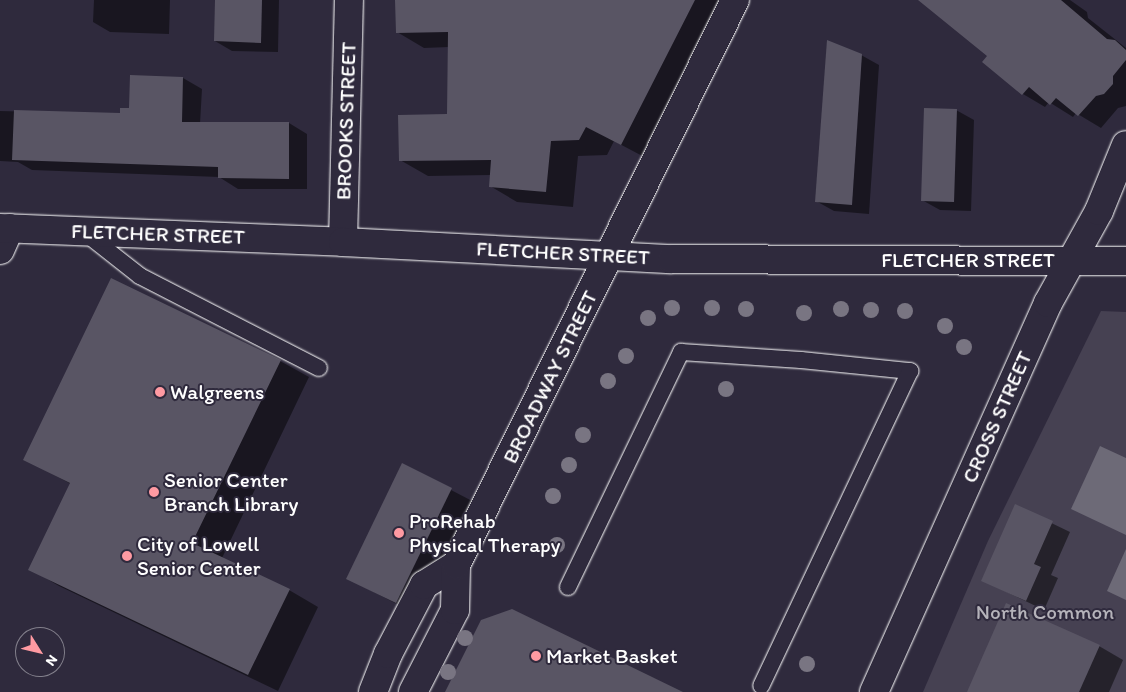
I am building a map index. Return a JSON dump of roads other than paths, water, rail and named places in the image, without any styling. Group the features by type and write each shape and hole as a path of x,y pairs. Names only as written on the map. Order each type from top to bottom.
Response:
{"main road":[{"name":"BROOKS STREET","path":"342,242 349,0"},
{"name":"BROADWAY STREET","path":"412,692 455,610 456,565 735,0"},
{"name":"CROSS STREET","path":"874,692 1048,303 1099,211 1126,145"},
{"name":"FLETCHER STREET","path":"3,236 82,230 672,259 1126,261"},
{"path":"373,692 388,654 424,585 456,565"}],"lane":[{"path":"82,230 140,276 319,368"},
{"path":"568,587 681,352 801,360 910,371 761,686"}],"place":[{"name":"Walgreens","path":"160,392"},
{"name":"Senior Center Branch Library","path":"154,492"},
{"name":"ProRehab Physical Therapy","path":"399,533"},
{"name":"City of Lowell Senior Center","path":"127,556"},
{"name":"Market Basket","path":"536,656"}],"park label":[{"name":"North Common","path":"1045,612"}]}
